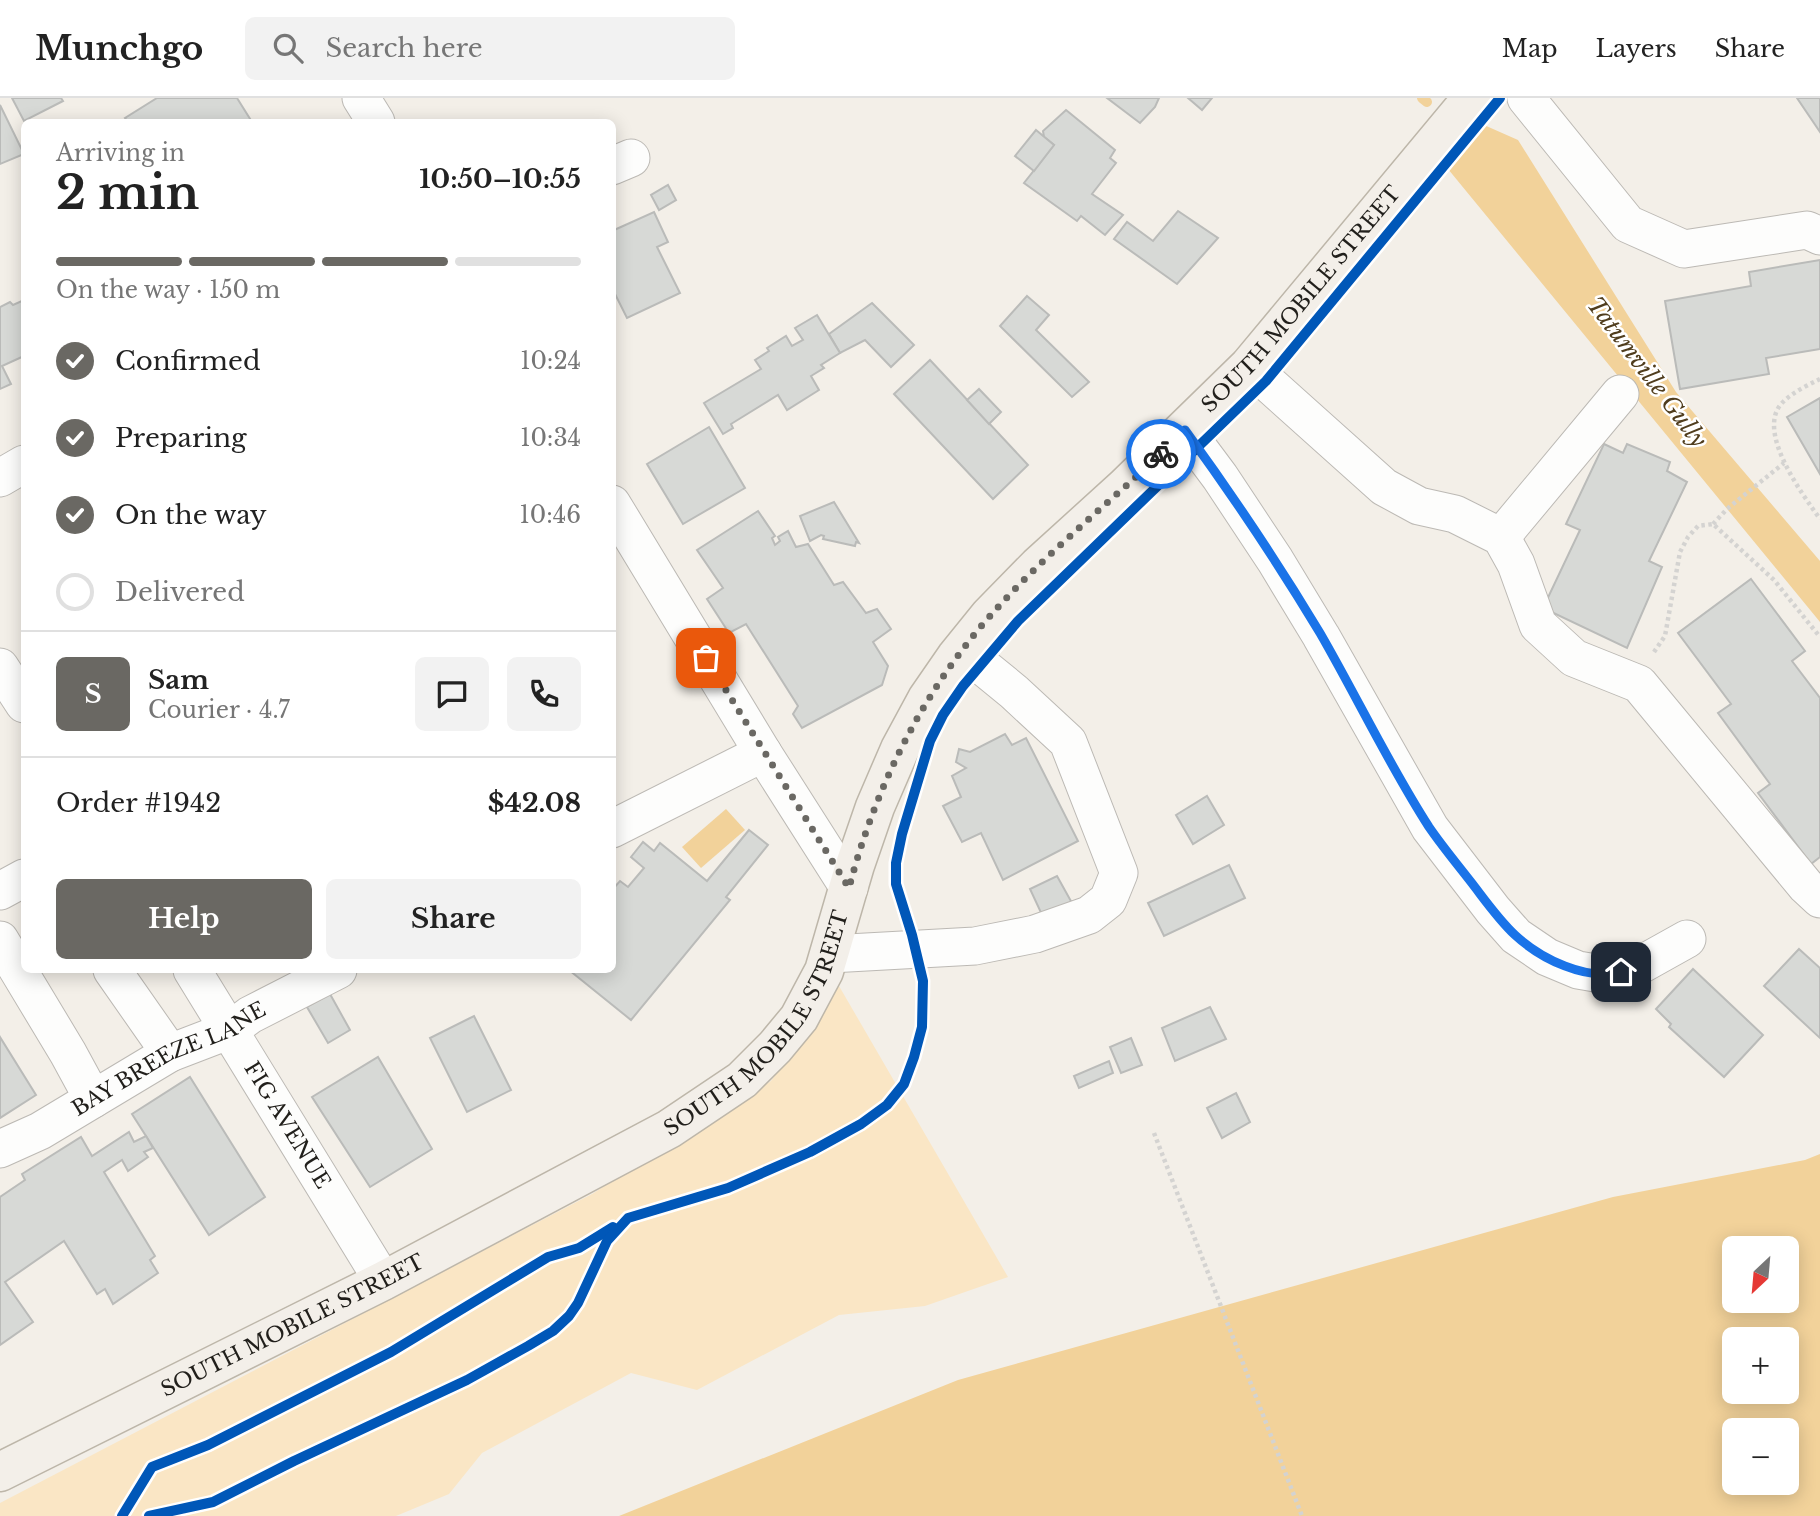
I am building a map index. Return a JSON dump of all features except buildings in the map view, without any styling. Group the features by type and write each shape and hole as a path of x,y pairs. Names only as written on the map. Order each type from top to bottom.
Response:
{"main road":[{"name":"SOUTH MOBILE STREET","path":"0,1472 383,1281 668,1129 742,1080 799,1018 824,971 875,807 900,749 927,699 960,653 990,615 1038,566 1185,430 1249,366 1472,98"}],"street":[{"path":"361,98 374,119"},
{"path":"1526,98 1628,224 1684,249 1807,230 1820,236"},
{"path":"1249,366 1384,487 1419,506 1455,514 1501,537 1516,564 1538,625 1574,658 1639,684 1818,894"},
{"path":"1501,537 1620,394"},
{"path":"1185,430 1275,560 1430,828 1516,936 1547,957 1578,970 1607,975 1635,968 1687,939"},
{"path":"0,478 21,466"},
{"path":"616,511 849,888"},
{"path":"830,954 895,948 915,950 975,946 1023,937 1089,915 1108,900 1119,873 1068,742 1014,692 981,665 960,653"},
{"path":"0,667 21,699"},
{"path":"616,828 763,752"},
{"path":"0,891 21,880"},
{"path":"0,940 93,1099"},
{"path":"115,973 170,1053"},
{"name":"FIG AVENUE","path":"194,973 383,1281"},
{"name":"BAY BREEZE LANE","path":"0,1149 40,1131 170,1053 230,1030 250,1015 332,973"}],"path":[{"path":"1820,379 1781,403 1774,418 1777,442 1784,463 1820,519"},
{"path":"1639,684 1665,636 1680,552 1688,537 1699,527 1713,524 1727,509 1784,463"},
{"path":"1713,524 1774,580 1820,637"},
{"path":"122,1516 152,1467 208,1446 391,1352 548,1257 579,1248 628,1219 728,1188 798,1157 861,1124 887,1105 904,1084 922,1027 921,973"},
{"path":"1154,1133 1302,1516"},
{"path":"149,1516 213,1502 293,1461 467,1380 553,1331 578,1303 607,1241 628,1219"}],"shaded area":[{"path":"839,986 1008,1277 925,1306 839,1315 697,1390 631,1373 482,1453 449,1494 396,1516 0,1516 0,1503 592,1194 771,1081"}],"water":[{"path":"1484,125 1518,140 1676,392 1820,561 1820,622 1448,169"},
{"path":"726,809 745,830 701,868 682,847"},
{"path":"1820,1154 1820,1516 619,1516 958,1380 1613,1197 1805,1160"}],"waterway":[{"name":"Tatumville Gully","path":"1422,98 1427,102"}],"cycle path":[{"path":"149,1516 213,1502 467,1380 553,1331 569,1316 578,1303 607,1241 628,1218 728,1188 810,1152 861,1124 887,1105 904,1084 922,1027 923,981 896,884 896,863 930,741 943,715 963,686 1018,621 1266,381 1500,98"},
{"path":"122,1516 152,1467 208,1445 391,1352 548,1257 579,1248 613,1227"}],"way so far":[{"path":"706,658 849,888 875,807 900,749 927,699 956,657 990,615 1038,566 1161,454"}],"route":[{"path":"1161,454 1185,430 1275,560 1430,828 1516,936 1547,957 1578,970 1607,975 1621,972"}]}
